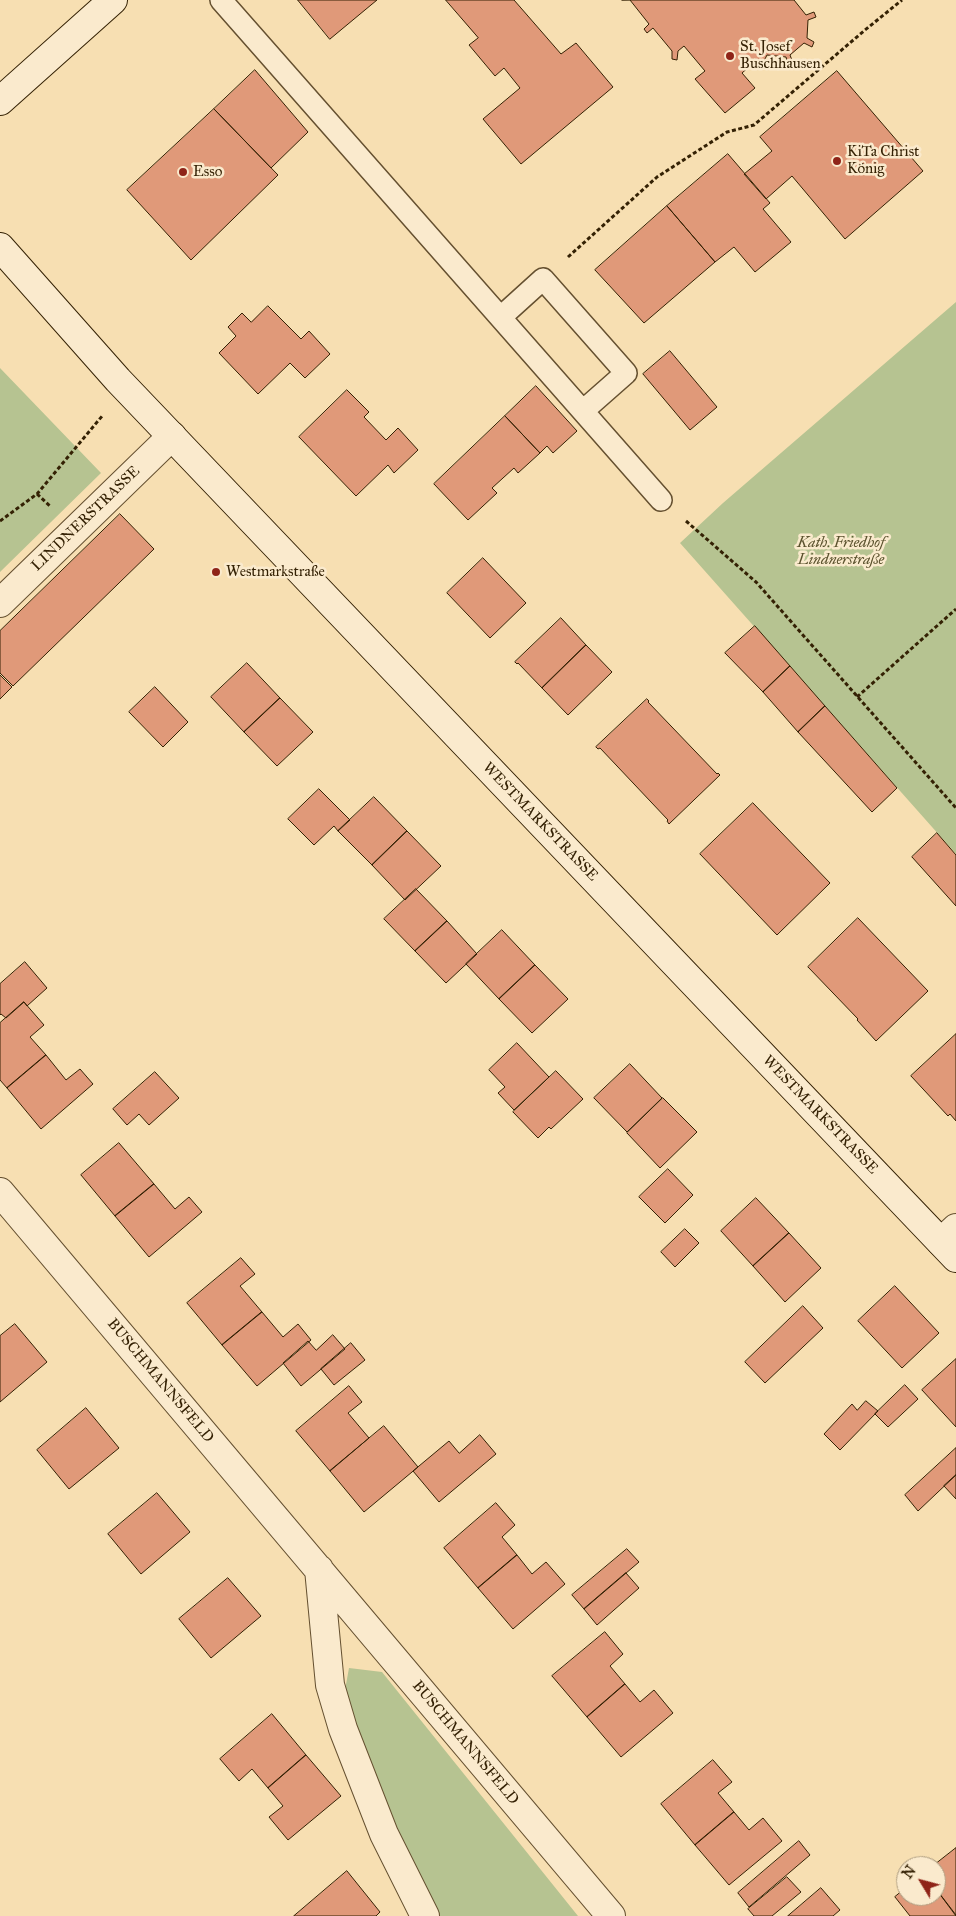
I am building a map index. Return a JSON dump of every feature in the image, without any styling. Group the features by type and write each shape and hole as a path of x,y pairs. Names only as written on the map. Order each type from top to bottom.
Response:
{"street":[{"path":"0,101 113,0"},
{"name":"WESTMARKSTRASSE","path":"0,247 172,436 951,1243"},
{"name":"LINDNERSTRASSE","path":"0,603 172,436"},
{"name":"BUSCHMANNSFELD","path":"0,1192 612,1916"},
{"path":"319,1569 330,1686 337,1711 384,1834 425,1916"}],"lane":[{"path":"220,0 584,410 661,500"},
{"path":"501,317 543,279 626,373 584,410"}],"path":[{"path":"543,279 657,177 727,132 754,125 902,0"},
{"path":"0,521 37,494 126,387"},
{"path":"661,500 756,582 956,808"},
{"path":"857,696 956,609"}],"green space":[{"name":"Kath. Friedhof Lindnerstraße","path":"956,302 956,854 680,543 723,503"},
{"path":"0,368 101,473 0,572"},
{"path":"349,1668 382,1672 578,1916 437,1916 424,1894 343,1701"}],"building":[{"path":"298,0 377,0 330,39"},
{"path":"446,0 514,0 561,54 576,43 613,87 521,164 483,119 520,88 504,68 495,76 469,45 478,38"},
{"name":"St. Josef Buschhausen","path":"630,0 794,0 806,15 814,12 816,17 808,20 807,38 814,42 812,47 804,43 790,55 793,63 788,65 786,57 767,55 763,63 758,59 742,73 755,88 725,113 695,79 705,71 684,46 678,51 677,60 672,59 672,51 653,28 647,33 644,29 649,24"},
{"path":"255,70 308,132 271,168 214,109"},
{"name":"KiTa Christ König","path":"837,71 923,171 845,239 792,176 766,199 744,174 772,151 760,137"},
{"path":"214,109 278,175 191,260 127,190"},
{"path":"728,154 770,203 763,209 791,242 755,272 734,247 715,262 667,206"},
{"path":"667,206 715,262 644,323 595,270"},
{"path":"268,306 301,339 309,331 330,354 305,378 290,363 258,394 219,353 236,336 228,327 242,313 251,322"},
{"path":"670,351 717,407 690,430 643,374"},
{"path":"536,386 577,431 553,453 547,446 540,453 505,416"},
{"path":"347,390 369,412 364,417 386,440 398,428 418,450 394,473 388,465 356,496 299,437"},
{"path":"505,416 540,453 518,473 514,468 492,488 497,493 468,520 434,484"},
{"path":"120,514 154,549 13,686 0,673 0,631"},
{"path":"483,558 526,603 490,638 447,593"},
{"path":"561,618 586,645 542,688 515,662"},
{"path":"755,626 790,666 763,692 725,653"},
{"path":"586,645 612,672 568,715 542,688"},
{"path":"247,663 280,698 244,732 211,697"},
{"path":"790,666 825,706 798,732 763,692"},
{"path":"0,675 12,687 0,699"},
{"path":"155,687 188,722 163,747 129,712"},
{"path":"280,698 313,732 277,766 244,732"},
{"path":"647,699 720,775 669,824 668,820 600,748 596,747"},
{"path":"825,706 897,788 872,812 798,732"},
{"path":"319,789 350,820 338,831 334,826 314,845 288,819"},
{"path":"374,797 407,831 372,865 338,831"},
{"path":"753,803 830,883 777,935 700,854"},
{"path":"407,831 441,866 405,900 372,865"},
{"path":"937,833 956,855 956,906 912,857"},
{"path":"416,889 447,921 415,951 384,919"},
{"path":"858,918 928,991 876,1041 858,1019 808,967"},
{"path":"447,921 477,954 446,983 415,951"},
{"path":"502,930 535,965 499,999 466,964"},
{"path":"25,962 47,988 27,1006 24,1002 6,1018 0,1015 0,984"},
{"path":"535,965 568,999 532,1033 499,999"},
{"path":"24,1002 44,1025 30,1037 46,1055 7,1088 0,1080 0,1023"},
{"path":"956,1034 956,1121 950,1114 948,1116 911,1076"},
{"path":"517,1043 549,1077 514,1110 498,1093 505,1087 489,1070"},
{"path":"46,1055 66,1080 80,1069 93,1084 41,1129 7,1088"},
{"path":"630,1064 662,1098 627,1132 594,1098"},
{"path":"556,1071 583,1099 551,1129 549,1127 538,1138 513,1112"},
{"path":"155,1072 179,1098 149,1125 139,1114 127,1125 113,1109"},
{"path":"663,1098 697,1132 660,1168 627,1133"},
{"path":"119,1143 154,1184 115,1216 81,1175"},
{"path":"668,1169 693,1195 665,1223 639,1197"},
{"path":"154,1184 175,1209 189,1197 202,1212 149,1257 115,1216"},
{"path":"756,1198 789,1233 753,1266 721,1231"},
{"path":"685,1229 699,1243 675,1267 661,1252"},
{"path":"789,1233 821,1268 785,1302 753,1266"},
{"path":"241,1258 255,1274 240,1286 262,1312 222,1345 187,1303"},
{"path":"895,1286 939,1333 902,1368 858,1321"},
{"path":"803,1306 823,1328 765,1383 745,1362"},
{"path":"262,1312 283,1337 298,1324 311,1340 257,1386 222,1345"},
{"path":"15,1324 47,1362 0,1402 0,1336"},
{"path":"333,1335 345,1349 301,1386 283,1363 308,1341 316,1350"},
{"path":"351,1343 365,1360 334,1385 321,1369"},
{"path":"956,1359 956,1427 922,1390"},
{"path":"905,1385 918,1399 888,1427 875,1414"},
{"path":"349,1386 362,1402 348,1413 369,1438 330,1471 296,1431"},
{"path":"866,1401 878,1411 840,1450 824,1434 852,1404 857,1410"},
{"path":"86,1408 119,1448 69,1489 37,1450"},
{"path":"384,1426 418,1467 364,1512 330,1471"},
{"path":"480,1435 496,1454 439,1502 413,1471 449,1441 459,1453"},
{"path":"956,1448 956,1475 918,1511 905,1495"},
{"path":"956,1475 956,1499 944,1486"},
{"path":"157,1493 190,1532 141,1574 108,1534"},
{"path":"496,1503 515,1525 502,1537 517,1555 478,1588 444,1548"},
{"path":"627,1549 639,1562 584,1609 572,1595"},
{"path":"517,1555 532,1574 546,1562 565,1584 513,1629 478,1588"},
{"path":"626,1573 639,1588 597,1625 584,1609"},
{"path":"228,1578 261,1616 211,1658 179,1619"},
{"path":"605,1632 623,1654 610,1666 625,1684 587,1717 552,1676"},
{"path":"625,1684 640,1702 654,1690 673,1713 621,1757 587,1717"},
{"path":"272,1714 306,1755 268,1788 252,1769 239,1781 220,1759"},
{"path":"306,1755 341,1796 288,1840 269,1817 283,1806 268,1788"},
{"path":"713,1760 732,1782 718,1793 734,1812 695,1845 661,1804"},
{"path":"734,1812 749,1830 763,1818 782,1841 729,1885 695,1845"},
{"path":"799,1841 810,1855 749,1907 738,1893"},
{"path":"956,1848 956,1915 946,1902 946,1856"},
{"path":"347,1871 380,1912 376,1916 294,1916"},
{"path":"787,1877 801,1892 772,1916 754,1916 748,1909"},
{"path":"821,1888 840,1910 833,1916 788,1916"},
{"path":"946,1902 956,1916 910,1916 902,1906 946,1906"}],"place":[{"name":"St. Josef Buschhausen","path":"730,56"},
{"name":"KiTa Christ König","path":"837,161"},
{"name":"Esso","path":"183,172"},
{"name":"Westmarkstraße","path":"216,572"}]}
